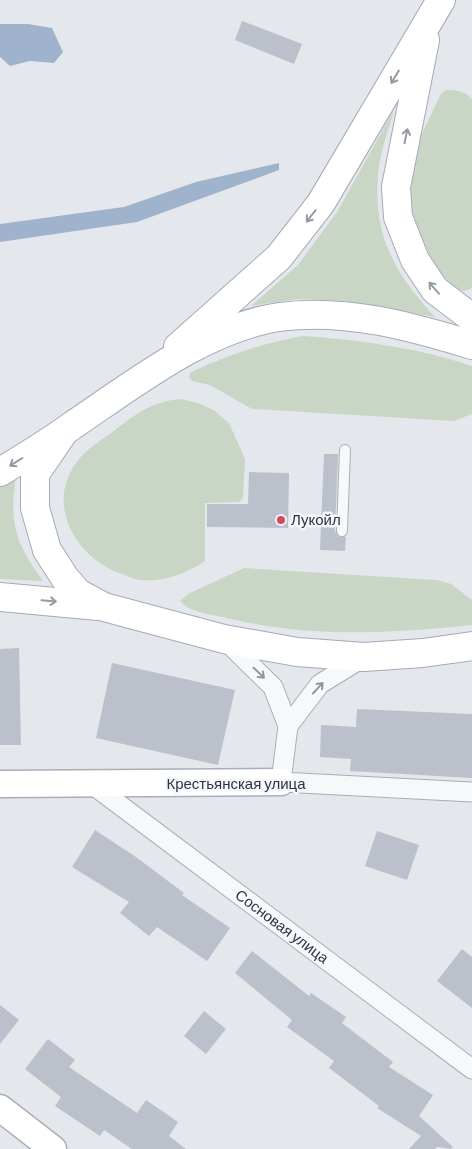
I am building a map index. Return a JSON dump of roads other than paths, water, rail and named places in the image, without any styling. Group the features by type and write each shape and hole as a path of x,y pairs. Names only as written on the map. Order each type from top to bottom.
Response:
{"main road":[{"path":"435,10 396,187 398,217 415,260 435,290 472,318"},
{"path":"149,373 285,249 321,203 435,10"},
{"path":"0,472 63,433 149,373 207,341 241,327 279,317 342,315 401,325 472,345"},
{"path":"63,433 35,474 35,508 47,550 64,578 78,593 104,606"},
{"path":"0,597 104,606 224,639 297,652 364,657 423,653 472,646"},
{"name":"Крестьянская улица","path":"0,784 93,785 281,782"},
{"path":"0,1108 53,1149"}],"street":[{"path":"224,639 273,687 288,726 281,782"},
{"path":"288,726 320,684 364,657"},
{"name":"Крестьянская улица","path":"281,782 472,792"},
{"name":"Сосновая улица","path":"93,785 472,1069"}],"lane":[{"path":"342,531 345,450"}],"water":[{"path":"0,24 28,24 52,28 63,52 54,63 30,61 10,66 0,57"},
{"path":"279,163 279,170 137,222 0,242 0,224 124,207 196,182"}],"place":[{"name":"Лукойл","path":"281,520"}]}
